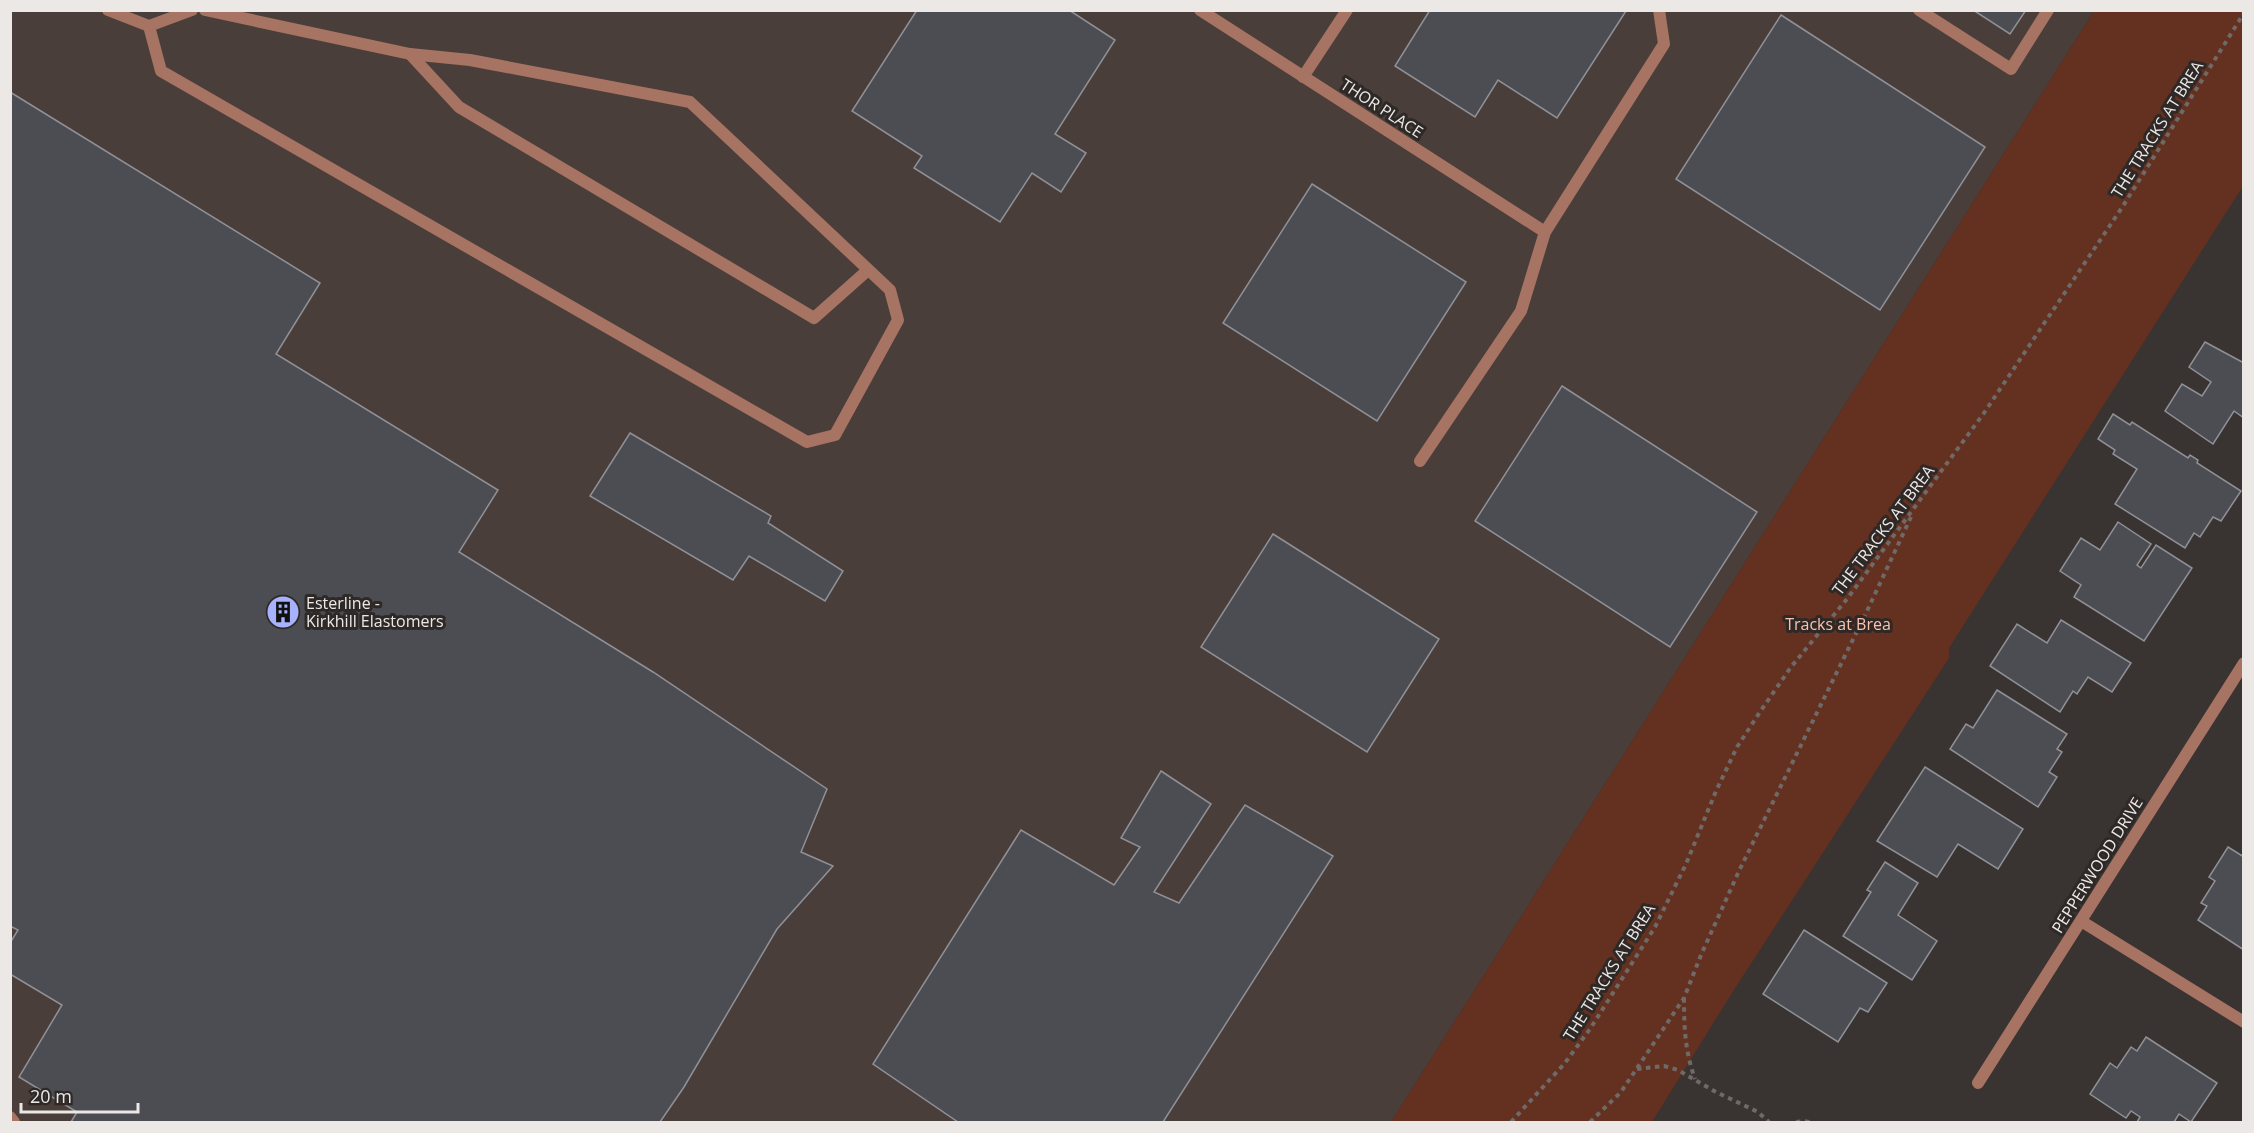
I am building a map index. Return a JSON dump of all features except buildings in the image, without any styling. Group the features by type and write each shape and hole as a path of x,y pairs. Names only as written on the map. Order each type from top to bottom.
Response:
{"street":[{"path":"108,10 149,26 192,10"},
{"path":"149,26 161,71 807,442 835,435 898,320 890,290 690,102 470,60 410,54 205,10"},
{"name":"THOR PLACE","path":"1200,10 1545,232"},
{"path":"1303,77 1347,10"},
{"path":"1420,461 1521,311 1545,232 1664,44 1659,10"},
{"path":"1919,10 2011,69 2048,10"},
{"path":"410,54 459,106 814,318 868,270"},
{"name":"PEPPERWOOD DRIVE","path":"1978,1083 2244,663"},
{"path":"2081,921 2244,1022"},
{"path":"10,1117 14,1122"}],"path":[{"name":"THE TRACKS AT BREA","path":"1511,1122 1590,1029 1650,936 1686,864 1737,747 1762,709 1791,667 1847,599 1984,413 2047,322 2244,13"},
{"path":"1590,1122 1621,1092 1684,998 1739,872 1867,611 1914,509"},
{"path":"1684,998 1687,1056 1695,1080"},
{"path":"1637,1069 1664,1066 1678,1070 1758,1112 1769,1122"},
{"path":"1796,1122 1810,1122"}],"shaded area":[{"path":"10,11 2094,11 1391,1122 11,1122"}],"green space":[{"name":"Tracks at Brea","path":"2094,11 2243,11 2243,186 1949,648 1949,658 1732,993 1652,1122 1391,1122"}],"place":[{"name":"Esterline - Kirkhill Elastomers","path":"283,612"}]}
